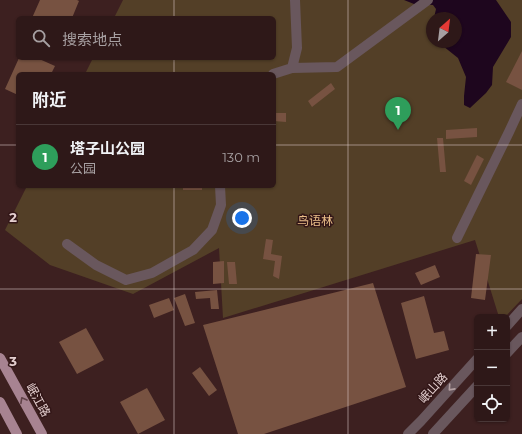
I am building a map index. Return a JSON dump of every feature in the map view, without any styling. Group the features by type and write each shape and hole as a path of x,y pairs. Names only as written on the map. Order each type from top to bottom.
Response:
{"main road":[{"name":"岷江路","path":"0,358 42,434"},
{"path":"0,402 17,434"}],"street":[{"path":"292,68 297,48 295,0"},
{"path":"276,73 292,68 337,67 428,0"},
{"path":"457,238 522,104"},
{"path":"67,244 96,265 126,280 152,273 193,250 212,230 221,205 220,188"},
{"path":"510,323 522,309"},
{"path":"510,350 522,337"},
{"name":"岷山路","path":"408,434 474,362"},
{"path":"433,434 474,389"}],"green space":[{"name":"鸟语林","path":"123,0 522,0 522,299 508,314 498,314 475,240 223,318 219,248 133,294 50,265 5,230 26,188 276,188 276,72 86,72 92,60 276,60 276,16 115,16"}],"shaded area":[{"path":"404,0 496,0 511,22 511,37 493,67 492,85 470,108 464,105 466,77 458,58 446,48 462,48 462,12 435,12 436,9 433,5 414,4"}],"building":[{"path":"40,0 79,1 73,16 33,16"},
{"path":"522,51 522,90 506,82"},
{"path":"18,60 42,60 55,66 52,72 16,72 16,94 5,89"},
{"path":"331,83 335,89 312,107 308,101"},
{"path":"276,113 286,113 286,122 276,121"},
{"path":"477,128 477,137 446,139 446,130"},
{"path":"437,138 443,138 446,172 440,172"},
{"path":"477,155 484,159 471,185 464,181"},
{"path":"183,188 202,188 202,190 183,190"},
{"path":"266,239 273,240 271,254 282,256 279,279 273,276 275,261 263,259"},
{"path":"476,254 491,255 485,300 471,298"},
{"path":"224,261 224,283 213,284 213,262"},
{"path":"227,262 235,262 237,284 229,284"},
{"path":"435,265 440,277 421,285 415,273"},
{"path":"373,283 406,387 264,434 238,434 203,325"},
{"path":"217,290 219,309 211,309 210,298 196,299 195,292"},
{"path":"185,294 195,323 185,326 174,298"},
{"path":"424,296 434,333 444,331 449,350 416,359 401,303"},
{"path":"169,298 174,310 154,318 149,305"},
{"path":"86,328 104,360 77,374 59,342"},
{"path":"200,367 217,390 209,396 192,373"},
{"path":"147,388 165,420 138,434 120,402"}],"place":[{"name":"塔子山公园","path":"398,130"}]}
